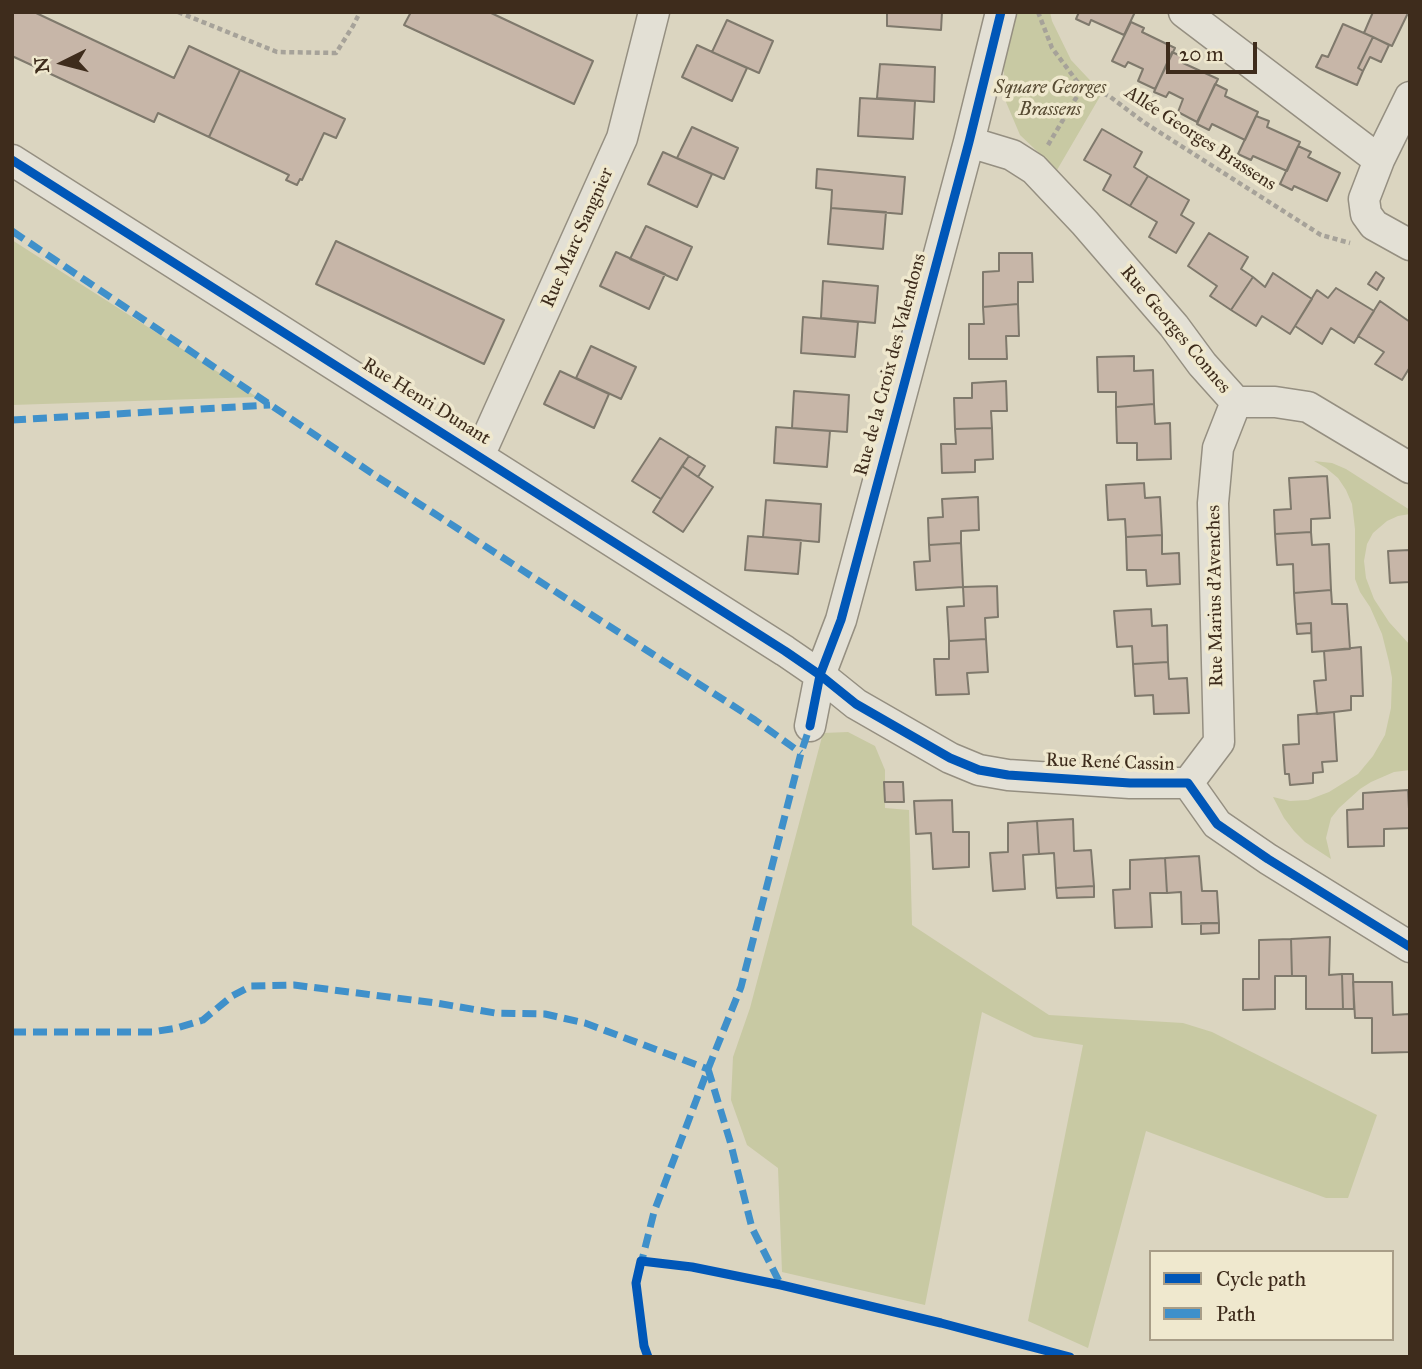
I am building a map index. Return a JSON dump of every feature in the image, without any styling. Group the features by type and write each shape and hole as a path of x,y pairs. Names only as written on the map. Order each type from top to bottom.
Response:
{"street":[{"name":"Rue Marc Sangnier","path":"479,456 622,138 654,12"},
{"name":"Rue de la Croix des Valendons","path":"810,726 821,675 841,620 969,142 1001,12"},
{"path":"1184,12 1379,160"},
{"path":"1410,97 1379,160 1364,199 1366,214 1374,225 1410,245"},
{"name":"Rue Georges Connes","path":"969,142 1012,155 1034,169 1094,233 1236,402 1275,402 1308,407 1410,468"},
{"name":"Rue Henri Dunant","path":"12,160 821,675"},
{"name":"Rue Marius d'Avenches","path":"1188,783 1219,742 1213,503 1218,448 1236,402"},
{"name":"Rue René Cassin","path":"821,675 856,704 950,758 979,770 1008,775 1130,783 1188,783 1217,824 1268,859 1410,947"}],"path":[{"path":"178,12 277,52 336,52 360,12"},
{"path":"1034,169 1082,88 1052,48 1038,12"}],"green space":[{"name":"Square Georges Brassens","path":"1016,12 1050,12 1071,60 1102,93 1057,170 1020,135 1006,102 1003,58"},
{"path":"12,240 257,397 12,405"},
{"path":"1314,461 1332,463 1346,469 1410,510 1410,514 1387,521 1373,533 1367,544 1364,561 1366,578 1374,599 1389,622 1410,645 1410,770 1394,772 1371,782 1339,808 1331,818 1326,838 1331,859 1305,842 1294,831 1273,797 1290,801 1308,800 1329,792 1358,774 1385,735 1391,708 1392,678 1382,634 1355,579 1352,504 1338,478"},
{"path":"848,732 875,746 885,770 885,808 909,810 912,925 1049,1015 1183,1023 1212,1032 1377,1115 1348,1198 1326,1198 1146,1131 1088,1348 1028,1321 1083,1045 1034,1037 982,1012 925,1305 782,1272 778,1168 747,1145 731,1100 733,1057 750,1008 823,733"}],"building":[{"path":"12,12 34,12 174,78 189,46 240,70 209,137 158,113 154,122 12,56"},
{"path":"411,12 489,12 593,61 574,104 404,25"},
{"path":"887,12 942,12 941,30 887,26"},
{"path":"1079,12 1135,12 1124,35 1091,20 1089,25 1076,19"},
{"path":"1373,12 1410,12 1392,46 1364,33"},
{"path":"727,20 773,41 759,73 712,52"},
{"path":"1131,22 1144,28 1142,32 1175,48 1155,89 1138,81 1143,69 1128,62 1125,67 1112,61"},
{"path":"1343,24 1373,37 1358,68 1363,71 1357,85 1316,67 1322,55 1328,57"},
{"path":"1373,37 1389,45 1381,62 1370,57 1363,71 1358,68"},
{"path":"697,45 747,68 732,101 682,77"},
{"path":"1172,52 1185,58 1183,63 1218,79 1197,122 1178,112 1183,99 1169,92 1166,97 1154,92"},
{"path":"880,64 935,67 934,102 877,98"},
{"path":"240,70 345,119 336,138 324,133 302,180 300,179 297,185 286,180 289,175 209,137"},
{"path":"1215,84 1227,90 1225,96 1258,112 1245,140 1212,124 1209,130 1197,124"},
{"path":"860,98 915,101 913,139 858,136"},
{"path":"1256,116 1269,121 1267,127 1300,142 1287,171 1253,156 1251,160 1238,154"},
{"path":"692,127 738,148 724,179 677,158"},
{"path":"1102,129 1142,152 1134,167 1148,176 1130,206 1103,190 1111,175 1084,160"},
{"path":"1298,146 1311,152 1308,157 1340,173 1327,201 1294,186 1292,190 1280,184"},
{"path":"663,152 712,174 697,207 648,184"},
{"path":"817,169 905,177 902,214 831,208 832,190 816,188"},
{"path":"1148,176 1189,200 1181,215 1194,223 1176,253 1149,237 1157,222 1130,206"},
{"path":"831,208 886,212 883,249 828,244"},
{"path":"646,226 692,247 677,280 630,259"},
{"path":"1209,233 1248,257 1241,269 1253,277 1231,310 1210,296 1217,286 1188,266"},
{"path":"336,241 504,320 484,364 316,284"},
{"path":"616,252 665,274 649,309 600,286"},
{"path":"999,253 1032,253 1033,282 1018,282 1018,304 983,307 983,272 999,271"},
{"path":"1376,272 1384,278 1377,290 1368,284"},
{"path":"1273,273 1312,299 1290,334 1262,316 1256,326 1231,310 1253,277 1265,287"},
{"path":"823,281 878,286 875,323 821,318"},
{"path":"1336,288 1374,311 1354,343 1331,328 1322,344 1295,326 1317,290 1328,298"},
{"path":"1380,301 1410,322 1410,367 1402,380 1375,364 1384,352 1358,336"},
{"path":"1018,304 1019,336 1006,336 1007,359 969,359 969,324 984,324 983,307"},
{"path":"803,317 858,322 855,357 801,353"},
{"path":"591,346 636,367 621,399 576,378"},
{"path":"1134,356 1134,371 1153,370 1154,404 1116,407 1116,392 1098,392 1097,357"},
{"path":"560,371 609,394 594,428 544,404"},
{"path":"1006,381 1007,411 991,411 992,428 955,429 954,398 972,398 972,383"},
{"path":"794,391 849,395 847,432 792,428"},
{"path":"1154,404 1155,424 1170,423 1171,459 1137,460 1137,443 1117,443 1116,407"},
{"path":"776,427 830,431 827,467 774,463"},
{"path":"992,428 993,459 975,460 975,472 942,473 941,444 956,444 955,429"},
{"path":"660,438 689,456 661,499 632,481"},
{"path":"689,456 705,466 698,477 682,466"},
{"path":"682,466 713,487 683,532 653,512"},
{"path":"1327,476 1330,518 1311,519 1311,532 1275,534 1274,510 1291,509 1289,478"},
{"path":"1144,483 1145,498 1160,497 1162,535 1126,537 1125,519 1108,520 1106,485"},
{"path":"978,497 979,530 961,531 961,543 929,545 928,518 943,517 942,499"},
{"path":"766,500 821,504 819,542 763,537"},
{"path":"1311,532 1312,545 1329,544 1331,590 1294,593 1293,564 1277,565 1275,534"},
{"path":"1162,535 1162,554 1179,553 1180,584 1147,586 1146,570 1127,570 1126,537"},
{"path":"748,536 801,540 798,574 745,570"},
{"path":"961,543 963,587 916,590 914,562 930,561 929,545"},
{"path":"1410,550 1410,582 1390,583 1388,551"},
{"path":"997,586 998,617 985,618 986,639 949,641 947,607 964,606 963,587"},
{"path":"1331,590 1332,604 1347,604 1350,649 1312,652 1311,623 1296,624 1294,593"},
{"path":"1151,609 1152,626 1167,625 1168,662 1133,664 1132,646 1117,647 1114,611"},
{"path":"1311,623 1311,633 1297,634 1296,624"},
{"path":"986,639 988,672 967,673 969,694 936,695 934,659 949,659 949,641"},
{"path":"1361,647 1363,696 1351,696 1351,710 1317,714 1314,681 1326,680 1324,651"},
{"path":"1168,662 1169,679 1187,678 1189,713 1154,714 1153,695 1135,696 1133,664"},
{"path":"1334,712 1337,761 1322,762 1323,772 1313,773 1313,783 1290,785 1289,774 1285,774 1283,745 1299,744 1298,715"},
{"path":"884,782 903,782 904,802 885,802"},
{"path":"1408,790 1410,828 1384,829 1384,846 1348,847 1347,810 1363,809 1363,793"},
{"path":"952,800 953,832 969,832 969,867 933,869 931,833 916,834 914,801"},
{"path":"1073,819 1074,851 1091,850 1094,886 1056,888 1054,853 1039,854 1037,821"},
{"path":"1037,821 1039,854 1023,855 1025,889 993,891 990,853 1008,852 1008,823"},
{"path":"1199,856 1202,891 1217,891 1219,923 1182,924 1181,892 1167,893 1165,858"},
{"path":"1165,858 1167,893 1150,893 1152,927 1115,928 1113,890 1130,889 1130,860"},
{"path":"1094,886 1094,897 1057,898 1056,888"},
{"path":"1201,923 1219,923 1219,933 1201,934"},
{"path":"1330,937 1329,975 1342,974 1343,1009 1306,1009 1306,976 1292,976 1291,939"},
{"path":"1291,939 1292,976 1275,976 1275,1009 1243,1010 1243,979 1259,979 1259,940"},
{"path":"1342,974 1353,974 1354,1009 1343,1009"},
{"path":"1353,982 1392,982 1393,1015 1409,1014 1410,1052 1372,1053 1372,1018 1355,1018"}],"marked path":[{"path":"12,231 376,476 755,720 801,753"},
{"path":"12,420 270,405"},
{"path":"640,1268 654,1212 741,987 810,726"},
{"path":"12,1032 152,1032 177,1028 203,1020 232,996 251,986 294,985 495,1013 545,1014 585,1023 708,1069"},
{"path":"708,1069 752,1228 781,1285"}],"cycle path":[{"path":"810,726 820,675 841,620 969,142 1001,12"},
{"path":"12,160 785,651 856,704 950,758 979,770 1008,775 1130,783 1188,783 1217,824 1268,859 1410,947"},
{"path":"648,1357 644,1346 636,1283 641,1261 692,1267 781,1285 1070,1357"}]}
